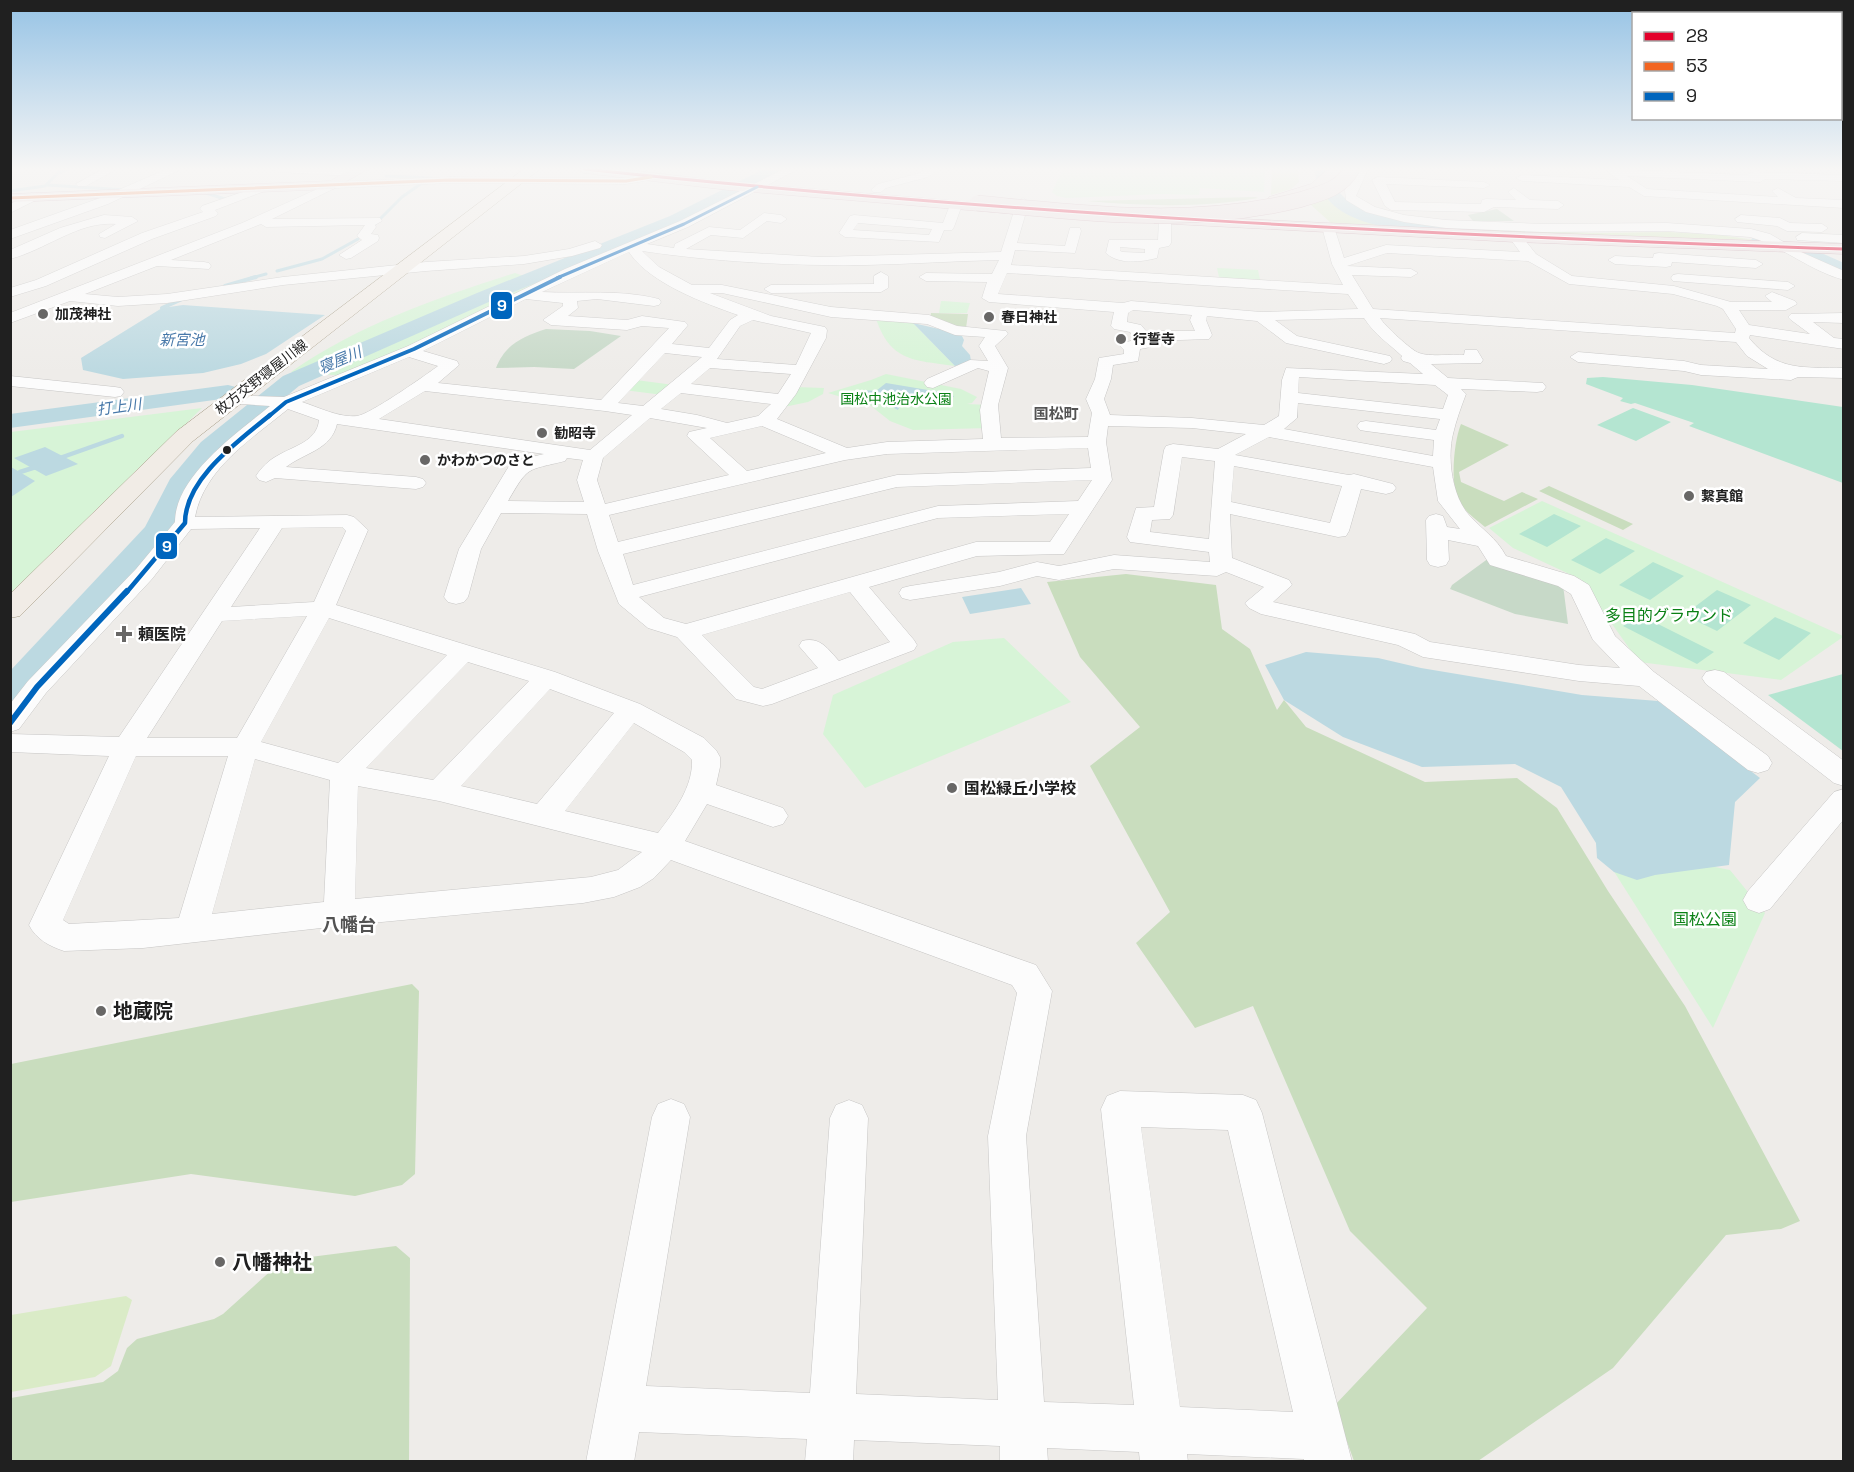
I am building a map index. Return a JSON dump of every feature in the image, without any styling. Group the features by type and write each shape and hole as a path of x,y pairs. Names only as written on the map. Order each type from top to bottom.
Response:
{"highway":[{"path":"1541,238 1777,244 1844,249"}],"main road":[{"name":"枚方交野寝屋川線","path":"10,610 185,436 444,238"}],"street":[{"path":"10,255 51,238"},
{"path":"10,293 41,283 143,238"},
{"path":"174,238 210,240"},
{"path":"10,319 216,238"},
{"path":"346,255 371,238"},
{"path":"10,723 37,687 144,574 185,524 185,514 198,484 220,456 286,402 408,351 594,261 652,238"},
{"path":"671,252 697,238"},
{"path":"927,259 935,238"},
{"path":"1012,238 988,298 1052,304 1059,302 1168,301"},
{"path":"915,276 1070,250 1073,238"},
{"path":"1152,245 1164,243 1164,238"},
{"path":"1331,238 1341,267 1353,290 1382,333 1388,335 1457,394 1443,436 1442,463 1448,501 1462,520 1485,541 1498,560 1566,582 1581,590 1605,639 1645,678 1758,763"},
{"path":"1516,238 1537,260 1569,280 1631,282 1667,269 1756,264"},
{"path":"1739,238 1777,244 1844,239"},
{"path":"41,283 89,301 141,302 269,283 403,269 488,264 568,254 606,241"},
{"path":"1777,244 1844,276"},
{"path":"632,246 671,252 787,260 927,259 1004,262 1150,279 1224,284 1281,281 1353,290"},
{"path":"632,246 640,261 701,297 749,316 782,325 819,330 818,338 801,370 769,416 764,420 696,436 742,477"},
{"path":"1341,267 1383,246 1411,261"},
{"path":"1814,248 1844,264"},
{"path":"568,254 594,261"},
{"path":"787,260 779,274 840,272 843,274"},
{"path":"1341,267 1411,261 1537,260"},
{"path":"1615,260 1788,286"},
{"path":"152,263 204,266"},
{"path":"46,264 80,265"},
{"path":"134,288 155,284 182,265"},
{"path":"1667,269 1771,272"},
{"path":"1667,269 1728,306 1753,354 1765,362 1788,372 1844,373"},
{"path":"639,278 657,272"},
{"path":"701,297 881,288 882,276"},
{"path":"686,632 976,549 1056,549 1102,480 1097,442 1101,413 1095,399 1103,379 1105,361 1132,358 1137,341 1136,328 1119,326 1121,313 1150,279"},
{"path":"1631,282 1641,300"},
{"path":"1224,284 1224,312"},
{"path":"1098,287 1132,301 1261,317 1367,313 1487,320 1556,327 1604,327 1709,334 1743,333 1840,340"},
{"path":"524,295 566,298 597,295 654,302"},
{"path":"701,297 831,312 929,320 955,330 1000,334 992,338 987,346 1000,368 989,405 988,426 993,444"},
{"path":"1728,306 1786,306 1790,304 1776,297 1805,297"},
{"path":"566,298 572,304 571,308 551,320 627,325 642,321 685,321 604,406"},
{"path":"1038,318 1044,315 1052,304"},
{"path":"1108,344 1203,336 1198,320 1200,310"},
{"path":"600,323 616,312"},
{"path":"749,316 735,323 710,358 647,414 594,456 586,480 625,594 627,599 656,623 686,632 745,693 763,698 905,645 854,583"},
{"path":"1261,317 1292,340 1384,359"},
{"path":"1840,340 1818,333 1796,317 1844,318"},
{"path":"1698,318 1734,373"},
{"path":"1604,327 1619,345"},
{"path":"1699,352 1619,345 1577,348 1594,356 1734,373 1791,375 1788,372"},
{"path":"661,348 710,358 801,370"},
{"path":"361,422 422,386 451,364 408,351"},
{"path":"1329,373 1334,355 1384,359 1415,357 1475,360 1471,353"},
{"path":"1753,354 1784,354"},
{"path":"933,383 976,363 1000,368"},
{"path":"910,593 1000,579 1036,569 1059,573 1114,562 1216,568 1220,555 1221,506 1226,452 1288,418 1292,372 1537,387"},
{"path":"10,381 116,390"},
{"path":"21,402 50,384"},
{"path":"422,386 604,406 697,420 715,424 723,429"},
{"path":"677,387 781,400"},
{"path":"1291,397 1449,415"},
{"path":"233,399 286,402 328,417 594,456"},
{"path":"328,417 329,426 324,436 315,445 282,461 268,475 416,483"},
{"path":"764,420 845,454"},
{"path":"1100,420 1192,423 1268,431 1442,463"},
{"path":"1366,426 1443,436"},
{"path":"493,507 596,510 845,454 887,448 1097,442"},
{"path":"1386,488 1226,457 1173,450 1163,515 1143,512 1138,537 1220,555 1281,585 1257,603 1269,609 1406,639 1423,650 1579,674 1645,678"},
{"path":"456,597 470,549 516,470 526,464 568,454"},
{"path":"609,551 897,482 1101,474"},
{"path":"1221,506 1338,531 1354,480"},
{"path":"625,594 938,512 1086,507"},
{"path":"185,524 347,521 357,530 323,608 244,747 191,930"},
{"path":"212,615 323,608 462,654 546,678 631,710 694,746 706,758 706,773 699,790 665,846 643,870 614,886 582,891 339,913 191,930 64,938 45,925 127,747 212,615 274,522"},
{"path":"1438,560 1436,525 1485,541"},
{"path":"976,549 1000,579"},
{"path":"811,646 836,672"},
{"path":"339,913 344,774 462,654"},
{"path":"439,790 546,678"},
{"path":"1715,678 1844,776"},
{"path":"543,817 631,710"},
{"path":"10,743 127,747 244,747 344,774 439,790 665,846 1024,975 1035,991 1007,1136 1024,1443"},
{"path":"699,790 773,816"},
{"path":"1760,900 1844,799"},
{"path":"619,1408 832,1416 1024,1443 1161,1446 1324,1449 1243,1113 1120,1109 1161,1446"},
{"path":"610,1461 671,1118"},
{"path":"829,1461 849,1118"}],"green space":[{"path":"1680,238 1739,238 1755,240"},
{"path":"1217,268 1258,270 1261,284 1220,282"},
{"path":"515,273 545,283 347,376 291,372 343,340 399,314"},
{"path":"941,301 970,303 967,313 939,313"},
{"path":"931,313 968,314 966,328 930,319"},
{"path":"875,316 913,323 955,366 915,360 905,356 888,342"},
{"path":"546,329 590,331 621,336 574,369 496,368 505,353 516,342"},
{"name":"国松中池治水公園","path":"886,374 961,389 977,397 972,403 967,404 989,405 989,428 913,430 890,421 871,406 828,393"},
{"path":"1603,377 1692,385 1843,407 1843,483 1689,426 1694,423 1635,403 1620,401 1623,398 1586,384 1587,378"},
{"path":"636,380 674,385 663,395 624,390"},
{"path":"795,387 824,388 823,394 808,402 784,407"},
{"path":"202,408 38,570 11,595 11,432"},
{"path":"1633,408 1671,422 1636,441 1597,425"},
{"path":"1461,424 1509,445 1459,472 1461,482 1504,501 1522,492 1538,499 1485,527 1470,514 1458,499 1454,482 1455,451"},
{"path":"1549,486 1633,524 1623,530 1539,491"},
{"name":"多目的グラウンド","path":"1542,501 1843,637 1781,680 1639,662 1580,579 1513,548 1489,528"},
{"path":"1554,514 1581,526 1547,547 1519,534"},
{"path":"1606,538 1635,551 1600,574 1571,560"},
{"path":"1489,558 1563,585 1568,624 1515,614 1450,589 1452,585"},
{"path":"1653,562 1684,576 1650,600 1619,585"},
{"path":"1126,574 1216,585 1222,629 1250,649 1277,710 1284,700 1306,727 1425,782 1517,778 1557,808 1608,891 1685,1006 1800,1221 1781,1229 1726,1235 1613,1368 1478,1461 1354,1461 1334,1406 1427,1308 1350,1231 1253,1006 1195,1028 1136,943 1170,912 1090,766 1140,727 1080,657 1047,582"},
{"path":"1717,590 1751,605 1717,631 1684,615"},
{"path":"1640,615 1714,652 1697,664 1623,626"},
{"path":"1775,617 1811,633 1779,660 1743,643"},
{"path":"1004,638 1071,702 865,788 823,734 833,695 953,642"},
{"path":"1843,674 1843,751 1768,695"},
{"name":"国松公園","path":"1596,843 1730,870 1765,913 1713,1028"},
{"path":"412,984 419,991 415,1174 402,1185 355,1196 191,1174 11,1202 11,1064"},
{"path":"396,1246 410,1258 409,1461 11,1461 11,1398 103,1382 118,1371 127,1348 137,1339 214,1319 223,1314 275,1267 287,1260"},
{"path":"126,1296 132,1300 111,1366 95,1377 11,1392 11,1315"}],"water":[{"name":"新宮池","path":"183,305 325,315 266,354 241,364 203,373 123,379 83,370 81,358 162,308"},
{"path":"913,323 961,334 964,340 962,346 970,355 971,361 955,366"},
{"path":"886,383 952,394 954,397 903,399 898,410 886,404 887,398 862,396 860,393 863,390 876,391"},
{"path":"45,447 78,464 46,476 14,458"},
{"path":"11,467 35,481 11,497"},
{"path":"1021,588 1031,604 970,614 962,597"},
{"path":"1306,652 1378,658 1421,668 1582,695 1658,701 1760,778 1735,802 1729,865 1655,875 1637,880 1614,872 1597,858 1596,843 1561,787 1515,764 1422,767 1343,737 1284,700 1265,665"}],"waterway":[{"name":"寝屋川","path":"10,692 157,531 183,479 210,447 291,381 484,297 632,238"},
{"path":"277,271 322,259 358,239"},
{"path":"1760,240 1804,252 1844,270"},
{"path":"251,278 266,274"},
{"path":"225,286 256,277"},
{"path":"162,308 180,300"},
{"name":"打上川","path":"10,421 228,392"},
{"path":"57,459 122,436"},
{"path":"20,472 39,466"}],"transit line":[{"name":"9","path":"10,723 37,687 144,574 185,523 185,514 198,484 220,456 286,402 414,349 570,272 651,238"},
{"name":"28","path":"1521,238 1844,249"}],"place":[{"name":"加茂神社","path":"43,314"},
{"name":"春日神社","path":"989,317"},
{"name":"行誓寺","path":"1121,339"},
{"name":"勧昭寺","path":"542,433"},
{"name":"かわかつのさと","path":"425,460"},
{"name":"繋真館","path":"1689,496"},
{"name":"頼医院","path":"124,634"},
{"name":"国松緑丘小学校","path":"952,788"},
{"name":"地蔵院","path":"101,1011"},
{"name":"八幡神社","path":"220,1262"}],"district":[{"name":"国松町","path":"1056,414"},
{"name":"八幡台","path":"349,925"}]}
